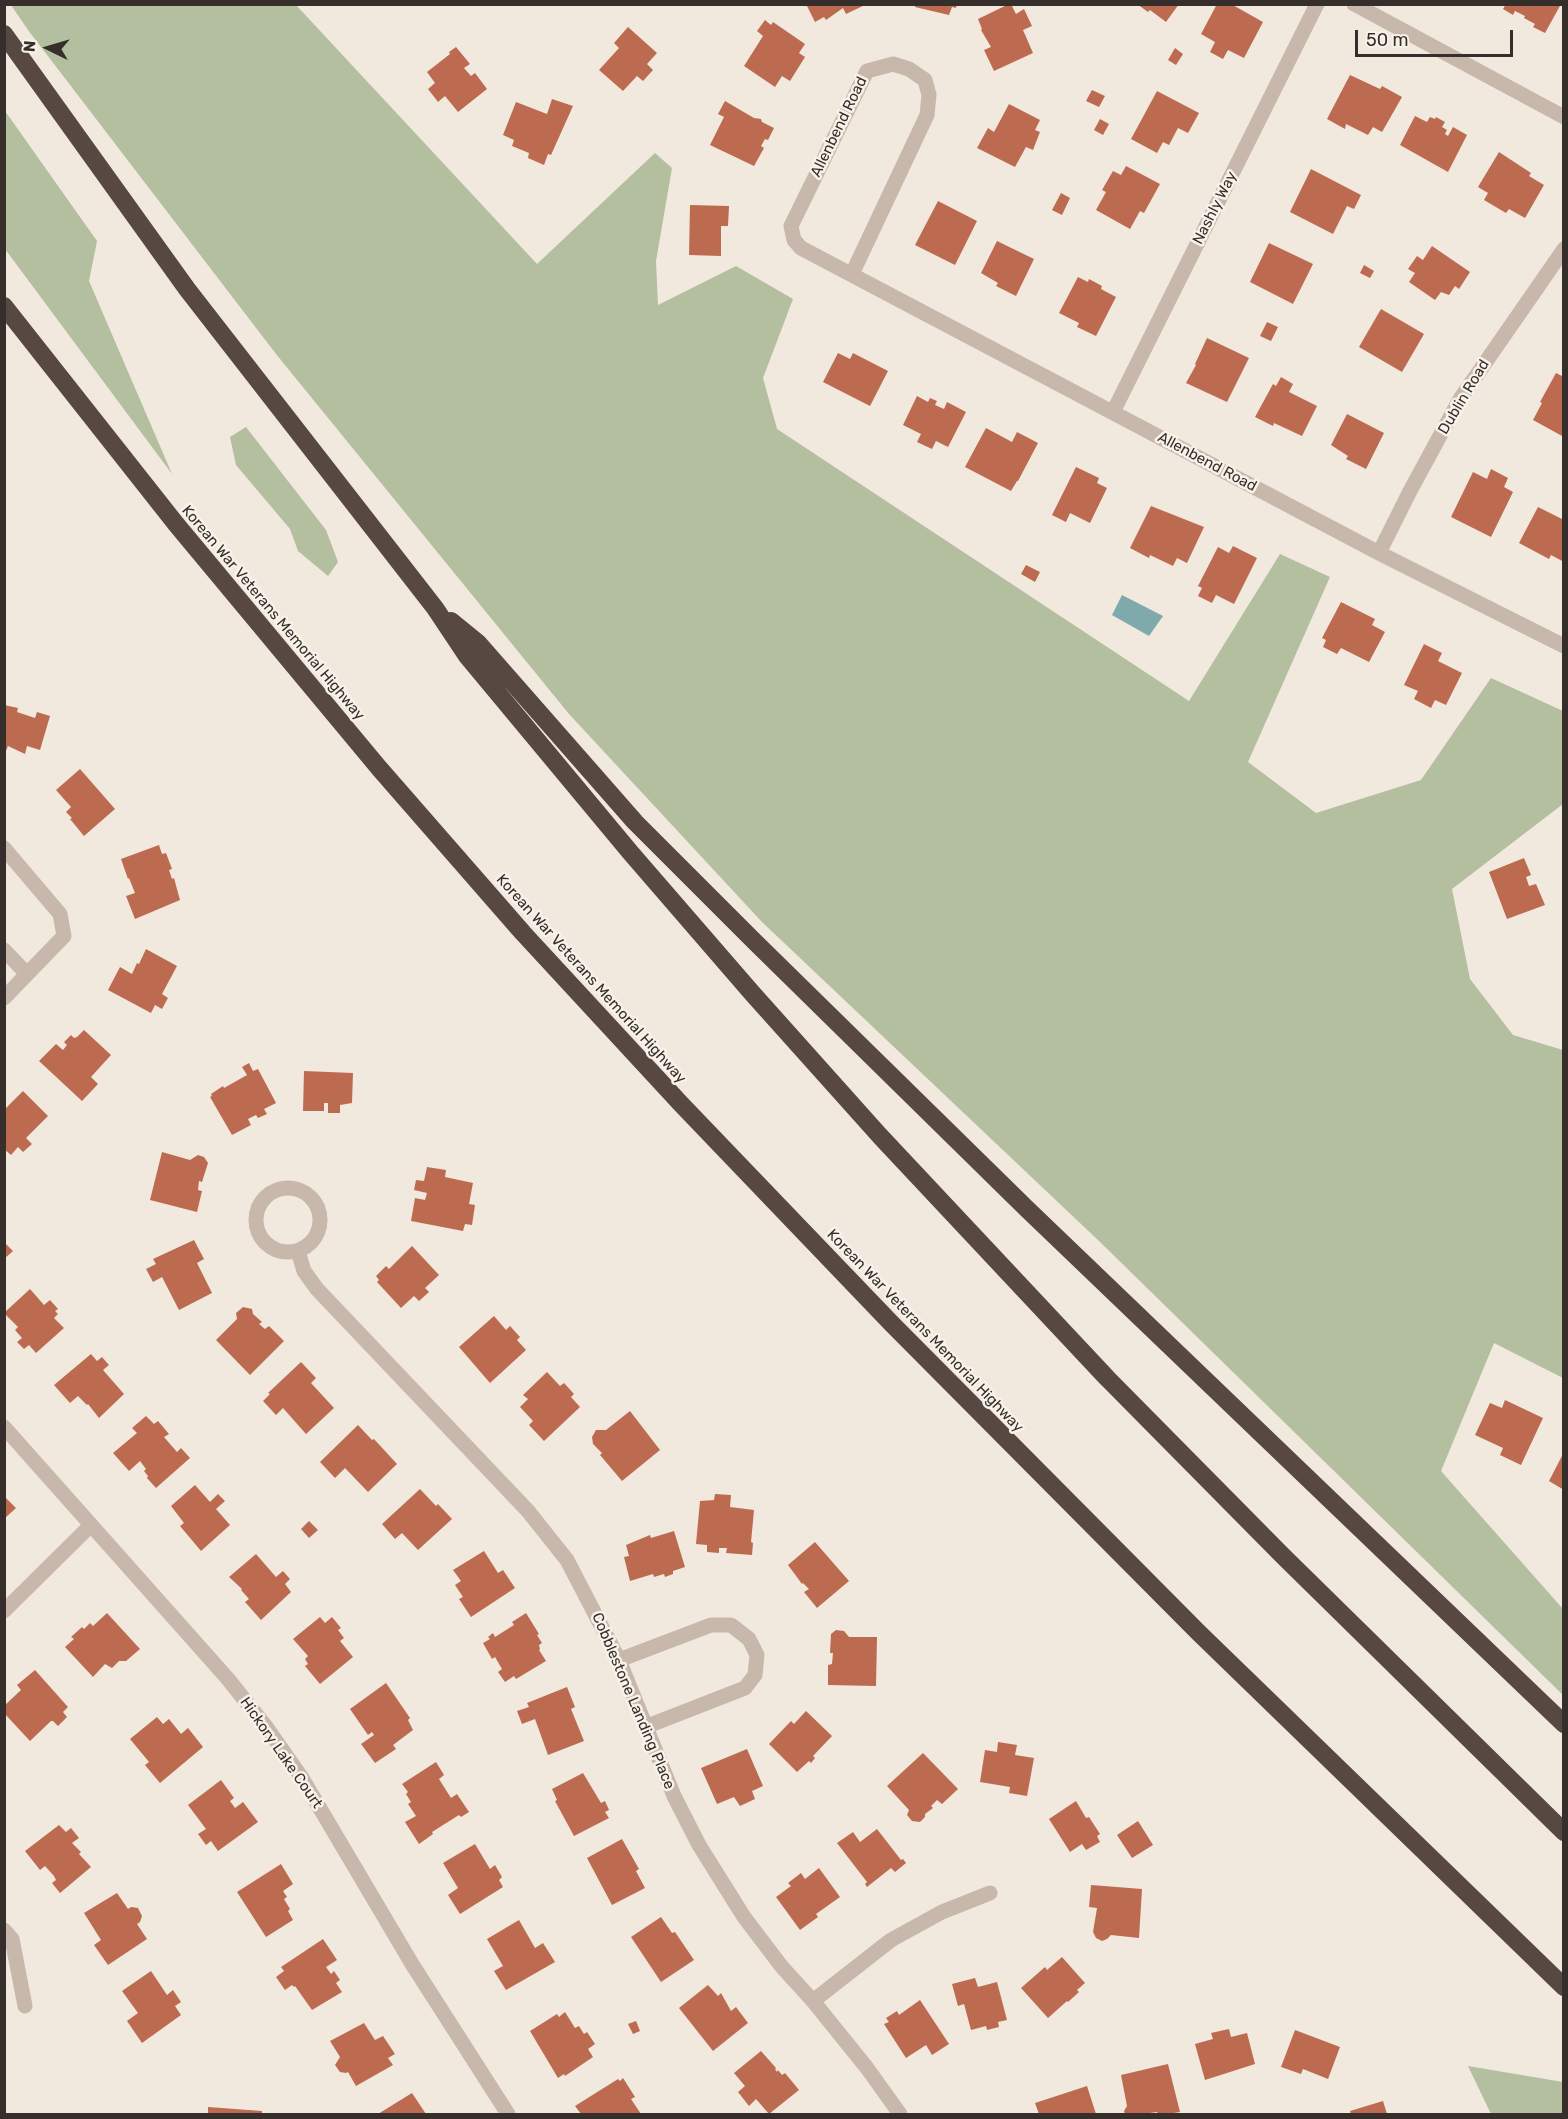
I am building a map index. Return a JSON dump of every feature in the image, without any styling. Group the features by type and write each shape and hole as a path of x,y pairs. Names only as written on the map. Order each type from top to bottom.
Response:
{"highway":[{"path":"4,34 187,289 435,608 467,656 630,852 752,993 880,1136 1107,1378 1291,1564 1563,1832"},
{"name":"Korean War Veterans Memorial Highway","path":"4,306 206,560 379,768 523,933 681,1104 892,1324 1198,1633 1331,1759 1563,1987"},
{"path":"435,608 478,643 635,822 762,950 1035,1218 1563,1724"}],"street":[{"name":"Nashly Way","path":"1113,412 1317,4"},
{"path":"1354,4 1563,117"},
{"name":"Allenbend Road","path":"852,274 927,115 929,95 925,80 909,69 893,64 867,71 791,226 794,240 801,248 1379,553 1563,646"},
{"name":"Dublin Road","path":"1379,553 1460,399 1563,249"},
{"path":"4,848 60,914 64,936 4,998"},
{"path":"4,950 27,974"},
{"path":"282,1188 293,1188 312,1198 320,1217 319,1228 314,1238 298,1251 277,1250 268,1245 261,1238 257,1228 258,1207 264,1198 282,1188"},
{"name":"Cobblestone Landing Place","path":"298,1251 304,1271 316,1289 528,1511 567,1560 619,1660 674,1796 699,1845 744,1917 782,1967 813,2001 867,2068 900,2115"},
{"name":"Hickory Lake Court","path":"4,1427 228,1679 273,1736 302,1778 412,1964 508,2115"},
{"path":"4,1611 91,1525"},
{"path":"619,1660 711,1625 731,1625 749,1639 757,1655 755,1675 745,1688 645,1727"},
{"path":"813,2001 891,1940 942,1912 990,1893"},
{"path":"4,1930 12,1939 25,2006"}],"green space":[{"path":"11,5 296,5 537,264 655,153 672,168 656,261 658,305 736,266 793,299 763,378 777,429 1189,701 1280,554 1330,577 1248,762 1316,813 1421,780 1491,678 1563,711 1563,804 1452,889 1470,979 1513,1035 1563,1050 1563,1378 1494,1343 1441,1471 1563,1609 1563,1695 1099,1241 762,922 569,714 276,354"},
{"path":"5,111 97,241 89,281 172,474 5,249"},
{"path":"246,427 326,530 338,562 328,576 298,551 290,529 236,465 230,437"},
{"path":"1468,2066 1563,2082 1563,2114 1491,2114"}],"water":[{"path":"1122,595 1163,616 1149,636 1112,615"}],"building":[{"path":"806,4 867,4 846,14 843,8 826,20 824,17 815,22"},
{"path":"916,4 957,4 956,8 952,7 949,15 915,7"},
{"path":"1009,4 1016,14 1024,9 1032,26 1023,30 1033,53 994,71 984,50 991,47 981,30 978,19"},
{"path":"1137,4 1179,4 1166,22"},
{"path":"1217,4 1231,4 1263,22 1244,58 1228,50 1223,59 1210,52 1215,42 1201,34"},
{"path":"1506,4 1561,4 1545,33 1533,27 1535,24 1524,18 1525,16 1515,11 1513,15 1503,9"},
{"path":"765,20 771,25 773,22 805,44 799,53 805,57 790,81 782,76 775,87 744,66 763,36 757,31"},
{"path":"628,27 657,53 647,64 653,70 643,81 637,76 623,91 599,70 619,48 614,43"},
{"path":"456,47 470,64 464,68 471,76 475,73 487,89 458,112 445,96 438,102 428,89 435,83 427,72"},
{"path":"1175,48 1183,54 1176,65 1168,60"},
{"path":"1350,75 1380,89 1382,86 1402,97 1382,132 1373,127 1368,135 1346,124 1345,129 1327,119"},
{"path":"1092,90 1105,96 1099,107 1086,101"},
{"path":"1157,91 1199,113 1188,133 1178,128 1169,145 1163,142 1157,153 1131,139"},
{"path":"552,99 573,106 551,155 548,154 544,165 528,158 529,153 512,146 514,140 503,135 516,102 547,114"},
{"path":"725,101 774,128 768,140 765,139 761,146 764,148 754,166 710,145 724,117 718,114"},
{"path":"1009,104 1040,120 1035,130 1040,132 1033,150 1026,147 1015,167 977,148 988,128 994,132"},
{"path":"1415,116 1427,122 1430,117 1435,119 1436,117 1445,122 1442,127 1447,130 1445,134 1448,136 1453,127 1467,135 1448,172 1400,145"},
{"path":"1100,119 1109,124 1103,135 1094,130"},
{"path":"1499,152 1531,173 1529,176 1544,185 1525,218 1509,209 1506,213 1484,200 1488,193 1478,187"},
{"path":"1126,166 1160,184 1144,213 1140,211 1130,229 1096,210 1106,192 1102,190 1113,171 1121,175"},
{"path":"1311,169 1361,195 1354,209 1347,206 1333,234 1290,212"},
{"path":"1061,193 1070,198 1062,215 1052,210"},
{"path":"938,201 977,221 955,265 915,245"},
{"path":"690,205 729,206 728,226 721,226 721,256 689,255"},
{"path":"997,241 1034,259 1016,296 996,286 998,283 981,273"},
{"path":"1269,243 1313,264 1293,304 1250,282"},
{"path":"1432,246 1470,272 1459,289 1455,286 1449,295 1441,292 1435,300 1409,282 1415,273 1408,269 1417,256 1423,260"},
{"path":"1364,265 1374,271 1370,278 1360,273"},
{"path":"1078,277 1088,282 1089,279 1116,297 1096,336 1077,327 1079,323 1059,313"},
{"path":"1381,309 1424,334 1402,372 1359,347"},
{"path":"1267,322 1278,327 1271,341 1260,336"},
{"path":"1207,338 1249,358 1227,402 1186,383"},
{"path":"838,353 850,359 853,353 888,371 870,406 823,382"},
{"path":"1556,373 1564,377 1564,437 1533,420"},
{"path":"1281,377 1293,384 1289,392 1317,406 1302,436 1255,417 1273,384 1276,386"},
{"path":"917,396 928,402 930,398 937,401 935,405 944,409 947,402 966,412 948,447 936,441 932,449 917,442 921,434 903,425"},
{"path":"1347,414 1384,433 1366,469 1346,459 1348,456 1331,445"},
{"path":"986,428 1012,442 1017,432 1038,443 1011,491 965,467"},
{"path":"1076,467 1099,478 1097,483 1107,488 1090,523 1070,513 1066,522 1052,515"},
{"path":"1491,469 1508,478 1504,487 1513,492 1491,537 1451,517 1473,472 1487,479"},
{"path":"1151,506 1204,527 1187,563 1177,558 1173,566 1150,555 1149,558 1130,548"},
{"path":"1538,507 1564,520 1564,562 1551,555 1549,559 1519,543"},
{"path":"1233,546 1257,558 1234,604 1216,595 1212,603 1198,596 1202,588 1198,586 1218,547 1229,553"},
{"path":"1026,565 1040,572 1035,582 1021,574"},
{"path":"1341,602 1375,619 1372,625 1385,632 1369,662 1341,648 1337,654 1323,647 1326,640 1322,638"},
{"path":"1424,644 1442,653 1438,661 1462,673 1446,705 1435,700 1431,708 1414,699 1418,691 1404,685"},
{"path":"4,705 18,708 17,712 35,718 37,712 50,716 40,750 27,746 25,754 8,746 4,756"},
{"path":"80,769 115,809 84,836 66,812 71,807 56,790"},
{"path":"159,845 162,854 166,853 172,869 169,870 172,879 174,878 180,900 135,919 126,896 135,893 121,859"},
{"path":"1524,858 1531,875 1526,877 1529,886 1536,884 1545,905 1507,919 1489,872"},
{"path":"146,949 177,966 162,994 168,998 162,1009 155,1005 151,1013 108,990 120,967 132,974"},
{"path":"84,1030 111,1055 91,1077 98,1084 82,1101 39,1061 56,1044 63,1050 67,1045 64,1042 71,1035 74,1038 77,1037"},
{"path":"249,1063 253,1071 258,1069 276,1103 264,1109 267,1114 258,1118 256,1115 248,1119 251,1125 232,1135 210,1097 223,1086 224,1088 247,1075 242,1067"},
{"path":"304,1071 353,1073 352,1103 340,1105 340,1113 328,1113 328,1103 324,1103 324,1111 303,1111"},
{"path":"23,1091 48,1116 26,1138 32,1144 23,1152 18,1147 11,1155 4,1149 4,1110"},
{"path":"162,1152 190,1160 198,1155 204,1157 208,1163 202,1182 199,1181 198,1190 202,1191 197,1212 150,1200"},
{"path":"427,1167 446,1170 445,1177 473,1183 469,1204 475,1205 472,1225 465,1224 463,1231 411,1221 415,1198 425,1200 427,1193 414,1190 416,1180 424,1181"},
{"path":"194,1240 204,1259 197,1263 212,1293 179,1310 162,1277 153,1282 146,1269 156,1264 153,1259"},
{"path":"4,1242 13,1251 4,1259"},
{"path":"412,1246 439,1275 425,1288 429,1292 419,1301 414,1296 401,1308 377,1282 379,1280 376,1276 386,1266 389,1269"},
{"path":"30,1289 44,1305 50,1300 58,1309 55,1311 58,1314 54,1318 64,1328 36,1353 29,1345 24,1349 17,1342 22,1338 15,1330 18,1327 4,1313"},
{"path":"243,1307 252,1309 253,1314 262,1322 259,1324 265,1329 269,1326 284,1341 250,1375 216,1340 237,1319 236,1313"},
{"path":"494,1316 506,1330 510,1326 520,1337 517,1340 526,1350 490,1383 459,1347"},
{"path":"91,1354 97,1361 102,1357 109,1365 103,1370 124,1394 99,1418 78,1396 70,1403 54,1385"},
{"path":"301,1362 316,1378 311,1383 334,1408 306,1434 283,1408 276,1415 263,1401 270,1394 268,1393"},
{"path":"547,1372 560,1386 564,1383 574,1394 571,1397 580,1407 544,1441 529,1425 533,1421 520,1407 528,1399 523,1395"},
{"path":"1505,1400 1543,1418 1521,1465 1500,1455 1503,1448 1475,1435 1490,1403 1502,1408"},
{"path":"630,1411 660,1450 622,1481 600,1455 602,1453 593,1444 592,1437 596,1430 606,1430"},
{"path":"146,1416 154,1424 158,1421 169,1434 164,1437 177,1452 181,1448 190,1458 156,1488 147,1478 144,1471 146,1469 140,1461 129,1471 113,1453 137,1433 132,1428"},
{"path":"358,1425 397,1464 368,1492 345,1468 335,1478 320,1462"},
{"path":"1564,1452 1564,1490 1549,1481"},
{"path":"195,1485 210,1502 218,1494 225,1501 216,1509 230,1525 201,1551 180,1526 184,1523 171,1506"},
{"path":"420,1489 452,1519 418,1550 402,1533 395,1539 382,1524"},
{"path":"715,1494 731,1495 730,1507 754,1510 752,1555 726,1553 727,1548 719,1548 719,1553 707,1552 707,1545 696,1544 700,1501 714,1500"},
{"path":"4,1496 16,1508 4,1519"},
{"path":"309,1521 318,1530 309,1538 301,1529"},
{"path":"674,1531 685,1567 665,1577 664,1574 654,1577 653,1574 630,1581 624,1557 629,1556 626,1545 650,1535 651,1538"},
{"path":"815,1542 849,1581 817,1608 804,1592 809,1589 802,1584 788,1565"},
{"path":"484,1551 498,1573 503,1570 515,1588 471,1617 459,1599 463,1597 455,1585 461,1581 453,1570"},
{"path":"256,1554 276,1577 283,1571 290,1579 285,1584 291,1592 261,1620 245,1602 249,1599 242,1589 229,1577"},
{"path":"107,1613 140,1649 126,1661 119,1661 112,1668 105,1664 93,1677 65,1647 74,1639 71,1637 82,1627 84,1629 90,1623 93,1626"},
{"path":"526,1613 539,1634 537,1635 542,1643 539,1645 539,1650 546,1661 516,1679 514,1676 505,1682 498,1672 502,1669 495,1657 492,1659 483,1643 490,1639 488,1637 493,1633 495,1637 514,1625 512,1622"},
{"path":"320,1617 325,1623 332,1617 341,1628 338,1630 344,1638 340,1641 353,1657 320,1684 305,1666 308,1664 305,1659 308,1656 293,1639"},
{"path":"836,1630 844,1631 849,1637 877,1637 876,1686 828,1685 828,1665 832,1664 833,1653 830,1653 831,1634"},
{"path":"35,1670 68,1707 63,1712 67,1717 58,1726 51,1721 30,1741 4,1713 4,1706 21,1690 17,1685"},
{"path":"386,1683 410,1718 408,1720 413,1730 393,1745 396,1749 375,1763 361,1744 374,1735 372,1732 368,1735 350,1709"},
{"path":"567,1687 575,1707 571,1709 584,1741 548,1755 535,1719 522,1724 517,1711 529,1707 527,1703"},
{"path":"806,1711 832,1736 813,1756 815,1758 811,1763 809,1761 797,1772 769,1744 791,1721 794,1724"},
{"path":"157,1717 163,1724 169,1719 181,1734 188,1728 203,1747 160,1783 145,1765 149,1762 130,1739"},
{"path":"998,1742 1017,1745 1015,1755 1034,1758 1027,1796 1009,1793 1010,1787 980,1782 985,1750 997,1752"},
{"path":"747,1749 763,1786 752,1791 755,1799 740,1806 734,1797 717,1804 701,1768"},
{"path":"923,1753 958,1789 942,1804 937,1800 920,1822 912,1821 907,1815 909,1810 887,1786"},
{"path":"436,1762 444,1775 439,1779 451,1798 457,1794 469,1812 461,1817 459,1815 432,1832 433,1834 419,1844 405,1822 416,1816 408,1804 411,1802 406,1794 408,1792 402,1784"},
{"path":"583,1773 601,1803 605,1801 609,1810 605,1812 609,1818 574,1836 555,1801 557,1800 552,1789"},
{"path":"221,1780 234,1798 230,1801 235,1808 243,1802 258,1822 218,1851 211,1841 206,1845 198,1834 206,1829 188,1805"},
{"path":"1076,1801 1086,1818 1089,1817 1100,1834 1097,1836 1100,1842 1086,1850 1082,1844 1070,1852 1049,1819"},
{"path":"1138,1821 1153,1845 1132,1858 1117,1835"},
{"path":"59,1825 66,1832 71,1828 79,1838 72,1843 91,1867 60,1893 52,1883 56,1880 54,1876 45,1866 40,1870 25,1851"},
{"path":"877,1829 901,1860 903,1859 906,1863 895,1872 891,1868 867,1887 865,1884 867,1882 837,1843 853,1832 860,1842"},
{"path":"622,1839 639,1869 636,1871 645,1888 612,1905 587,1858"},
{"path":"475,1844 490,1869 495,1865 502,1877 499,1880 503,1887 460,1914 448,1895 458,1888 443,1863"},
{"path":"281,1864 293,1884 283,1891 287,1897 284,1899 293,1920 266,1937 237,1892"},
{"path":"819,1868 840,1897 816,1914 818,1917 800,1930 776,1897 791,1886 788,1883 801,1873 805,1879"},
{"path":"1091,1885 1142,1889 1139,1938 1111,1935 1102,1941 1096,1938 1093,1932 1097,1908 1089,1907"},
{"path":"117,1893 128,1909 138,1908 142,1916 137,1924 147,1939 108,1965 94,1945 101,1940 84,1913"},
{"path":"661,1917 672,1933 675,1932 694,1960 661,1982 631,1937"},
{"path":"519,1920 535,1948 543,1943 555,1962 506,1990 494,1971 503,1966 487,1939"},
{"path":"323,1939 337,1960 326,1967 331,1974 334,1971 340,1980 336,1983 342,1992 312,2010 295,1986 292,1985 285,1990 276,1977 284,1971 281,1967"},
{"path":"1062,1957 1085,1983 1077,1990 1079,1992 1048,2018 1021,1988 1045,1967 1047,1970"},
{"path":"151,1971 167,1995 173,1990 181,2002 175,2006 181,2015 142,2043 127,2021 138,2013 122,1991"},
{"path":"975,1978 978,1987 997,1982 1007,2020 998,2022 999,2027 987,2030 986,2026 971,2030 964,2004 958,2006 952,1984"},
{"path":"708,1985 718,1996 721,1993 731,2011 736,2007 748,2023 713,2051 679,2008"},
{"path":"920,2000 949,2044 932,2055 926,2045 906,2058 884,2024 889,2022 886,2018 897,2011 899,2015"},
{"path":"565,2012 575,2028 579,2026 584,2034 587,2032 595,2044 588,2049 593,2057 565,2076 564,2074 558,2078 530,2031 557,2014 559,2017"},
{"path":"636,2021 640,2031 633,2034 628,2024"},
{"path":"364,2023 375,2040 383,2036 395,2054 388,2058 393,2065 356,2086 348,2072 340,2072 335,2065 340,2057 330,2041"},
{"path":"1229,2029 1231,2037 1247,2033 1255,2064 1205,2080 1195,2044 1213,2039 1211,2033"},
{"path":"1295,2030 1340,2047 1328,2079 1303,2069 1301,2074 1281,2067"},
{"path":"761,2051 777,2072 778,2070 782,2075 785,2073 799,2090 769,2114 756,2099 749,2106 738,2092 745,2086 734,2073"},
{"path":"1168,2064 1180,2112 1125,2114 1127,2106 1121,2075"},
{"path":"623,2078 635,2097 631,2099 641,2114 581,2114 575,2106 618,2079 620,2081"},
{"path":"1087,2086 1096,2114 1039,2114 1035,2103"},
{"path":"412,2093 426,2114 378,2114"},
{"path":"1383,2101 1387,2114 1351,2114 1350,2111"},
{"path":"208,2107 262,2111 262,2114 208,2114"}]}
